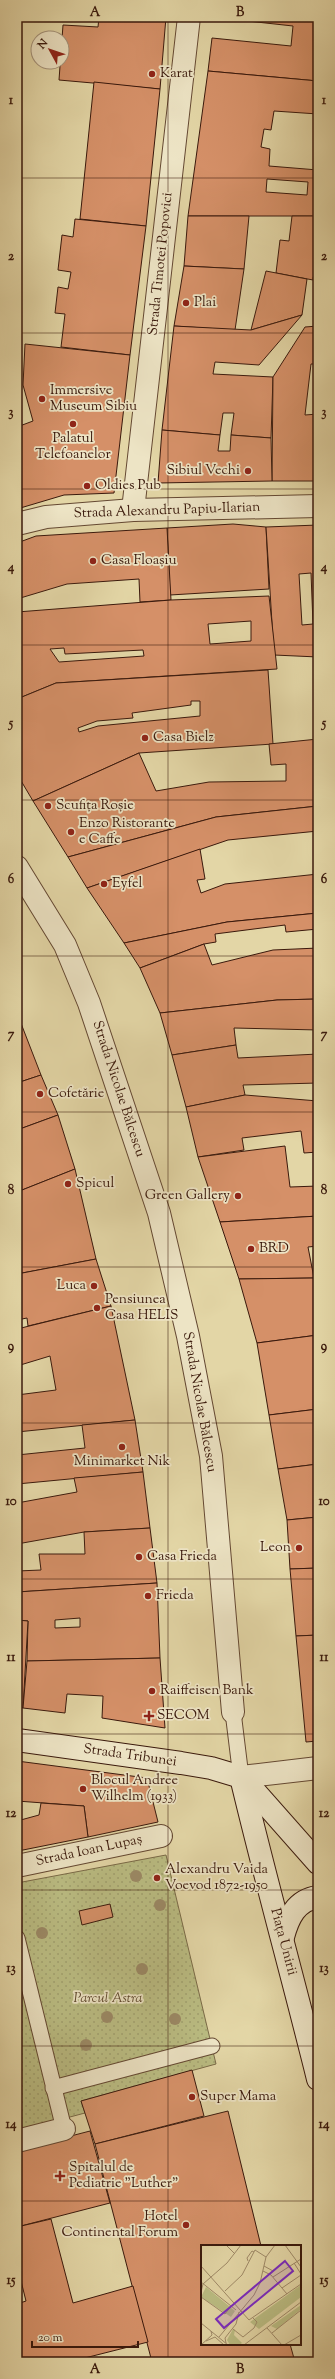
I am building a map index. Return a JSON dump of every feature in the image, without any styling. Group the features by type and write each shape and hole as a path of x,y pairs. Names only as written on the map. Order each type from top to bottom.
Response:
{"street":[{"name":"Strada Timotei Popovici","path":"133,510 189,17"},
{"name":"Strada Alexandru Papiu-Ilarian","path":"17,524 46,517 133,510 318,506"},
{"name":"Strada Nicolae Bălcescu","path":"17,867 65,946 89,1003 160,1213 188,1336 211,1456 233,1712"},
{"name":"Strada Tribunei","path":"17,1740 181,1763 241,1777 318,1768"},
{"path":"241,1777 318,1863"},
{"name":"Piața Unirii","path":"241,1777 318,2079"},
{"name":"Strada Ioan Lupaș","path":"17,1866 161,1836"},
{"path":"283,1937 288,1920 295,1909 305,1901 318,1897"},
{"path":"17,2141 64,2129"}],"lane":[{"name":"Strada Nicolae Bălcescu","path":"233,1712 241,1777"},
{"path":"17,1938 64,2129"},
{"path":"53,2088 212,2046"}],"green space":[{"name":"Parcul Astra","path":"166,1855 216,2064 81,2101 85,2113 17,2131 17,1883"}],"building":[{"path":"99,17 166,17 160,89 59,80 60,70 70,70 70,30 63,30 63,25 98,27"},
{"path":"211,17 318,17 318,81 208,71 212,38 291,46 293,26"},
{"path":"208,71 318,81 318,114 274,111 271,130 264,129 261,147 270,149 269,166 318,170 318,216 188,216","holes":["267,179 308,182 307,195 266,192"]},
{"path":"94,82 160,89 146,226 80,219"},
{"path":"188,216 249,216 244,269 184,266"},
{"path":"292,216 318,216 318,244 313,280 276,273 280,240 289,241"},
{"path":"75,219 146,226 130,355 61,347 65,314 55,313 58,287 68,289 71,272 58,270 62,235 73,237"},
{"path":"318,244 318,280 313,280"},
{"path":"184,266 244,269 235,330 174,326"},
{"path":"266,271 307,279 302,315 251,330"},
{"path":"302,315 259,365 215,362 213,374 273,377 271,438 231,435 234,413 223,413 220,435 162,430 174,326 251,330"},
{"path":"318,326 318,364 311,364 305,415 318,414 318,481 272,481 273,377 305,327"},
{"name":"Palatul Telefoanelor","path":"25,344 130,355 114,493 64,495 17,509 17,427 33,421 23,385"},
{"path":"162,430 220,435 218,451 230,451 231,435 271,438 272,481 158,483"},
{"path":"233,524 266,527 269,589 170,595 167,528"},
{"path":"318,525 318,657 274,655 266,527","holes":["311,573 313,624 302,625 299,574"]},
{"name":"Casa Floașiu","path":"167,528 171,600 140,602 139,579 67,584 17,599 17,543 36,536"},
{"path":"269,596 277,669 56,683 17,699 17,612 171,600","holes":["251,621 251,641 210,644 208,624","64,648 65,654 143,650 144,656 59,662 50,649"]},
{"name":"Casa Bielz","path":"268,670 273,744 139,753 33,801 17,774 17,699 56,683","holes":["191,701 200,701 200,716 98,726 79,732 78,728 97,721 133,718 132,713 191,705"]},
{"path":"318,739 318,806 216,817 68,857 33,801 139,753 156,791 209,782 286,781 286,764 271,765 269,744"},
{"path":"318,806 318,831 228,840 87,888 68,857 216,817"},
{"path":"200,849 205,879 197,880 201,893 225,884 318,874 318,913 227,922 124,943 87,888"},
{"path":"318,913 318,929 286,932 285,925 215,934 216,942 204,944 140,968 124,943 227,922"},
{"path":"204,944 212,965 273,950 318,948 318,999 277,1000 160,1013 140,968"},
{"path":"318,999 318,1030 234,1028 236,1045 172,1055 160,1013 277,1000"},
{"path":"17,1013 41,1075 17,1083"},
{"path":"236,1045 238,1058 318,1054 318,1083 243,1085 245,1095 186,1107 172,1055"},
{"path":"41,1075 58,1115 17,1130 17,1083"},
{"path":"245,1095 318,1101 318,1152 304,1153 301,1131 242,1138 244,1150 198,1157 186,1107"},
{"path":"58,1115 75,1169 17,1192 17,1130"},
{"path":"285,1146 290,1187 318,1186 318,1216 220,1222 198,1157"},
{"path":"75,1169 96,1259 17,1274 17,1192"},
{"path":"318,1216 318,1246 308,1247 314,1278 239,1279 220,1222"},
{"path":"96,1259 111,1306 28,1326 27,1318 17,1320 17,1274"},
{"path":"318,1278 318,1335 257,1343 239,1279"},
{"path":"111,1306 135,1420 17,1432 17,1395 56,1390 50,1356 17,1366 17,1329"},
{"path":"318,1335 318,1409 269,1415 257,1343"},
{"path":"318,1409 318,1464 278,1469 269,1415"},
{"path":"135,1420 143,1472 17,1484 17,1455 85,1448 82,1425"},
{"path":"318,1464 318,1517 287,1520 278,1469"},
{"path":"143,1472 150,1528 84,1532 17,1544 17,1503 77,1492 74,1478"},
{"path":"318,1517 318,1568 290,1569 287,1520"},
{"path":"150,1528 157,1583 17,1592 17,1571 41,1570 39,1554 85,1554 84,1532"},
{"path":"318,1568 318,1635 296,1636 290,1569"},
{"path":"157,1583 160,1658 27,1661 28,1621 17,1620 17,1592","holes":["80,1618 80,1627 55,1628 55,1620"]},
{"path":"17,1620 28,1621 23,1708 17,1707"},
{"path":"318,1635 318,1741 306,1742 296,1636"},
{"path":"160,1658 165,1728 102,1718 103,1696 67,1694 65,1713 23,1708 27,1661"},
{"name":"Blocul Andree Wilhelm (1933)","path":"17,1761 147,1778 158,1822 88,1837 84,1806 17,1801"},
{"path":"41,1803 84,1806 88,1837 18,1851 17,1821 39,1815"},
{"path":"110,1904 113,1917 82,1925 79,1911"},
{"path":"192,2070 204,2116 95,2144 81,2101"},
{"name":"Hotel Continental Forum","path":"228,2111 261,2245 201,2245 201,2345 290,2345 295,2362 152,2362 95,2144"},
{"name":"Spitalul de Pediatrie \"Luther\"","path":"90,2131 110,2203 17,2227 17,2150"},
{"path":"51,2219 73,2303 133,2286 148,2342 69,2362 17,2362 17,2304 26,2301 17,2265 17,2227"}],"place":[{"name":"Karat","path":"152,74"},
{"name":"Plai","path":"186,303"},
{"name":"Immersive Museum Sibiu","path":"42,399"},
{"name":"Palatul Telefoanelor","path":"73,424"},
{"name":"Sibiul Vechi","path":"248,471"},
{"name":"Oldies Pub","path":"87,486"},
{"name":"Casa Floașiu","path":"93,561"},
{"name":"Casa Bielz","path":"145,738"},
{"name":"Scufița Roșie","path":"48,806"},
{"name":"Enzo Ristorante e Caffe","path":"71,832"},
{"name":"Eyfel","path":"104,884"},
{"name":"Cofetărie","path":"40,1094"},
{"name":"Spicul","path":"68,1184"},
{"name":"Green Gallery","path":"238,1196"},
{"name":"BRD","path":"251,1249"},
{"name":"Luca","path":"94,1286"},
{"name":"Pensiunea Casa HELIS","path":"97,1308"},
{"name":"Minimarket Nik","path":"122,1447"},
{"name":"Leon","path":"299,1548"},
{"name":"Casa Frieda","path":"139,1557"},
{"name":"Frieda","path":"148,1596"},
{"name":"Raiffeisen Bank","path":"152,1691"},
{"name":"SECOM","path":"149,1716"},
{"name":"Blocul Andree Wilhelm (1933)","path":"83,1789"},
{"name":"Alexandru Vaida Voevod 1872-1950","path":"157,1878"},
{"name":"Super Mama","path":"192,2097"},
{"name":"Spitalul de Pediatrie \"Luther\"","path":"60,2176"},
{"name":"Hotel Continental Forum","path":"186,2225"}]}
